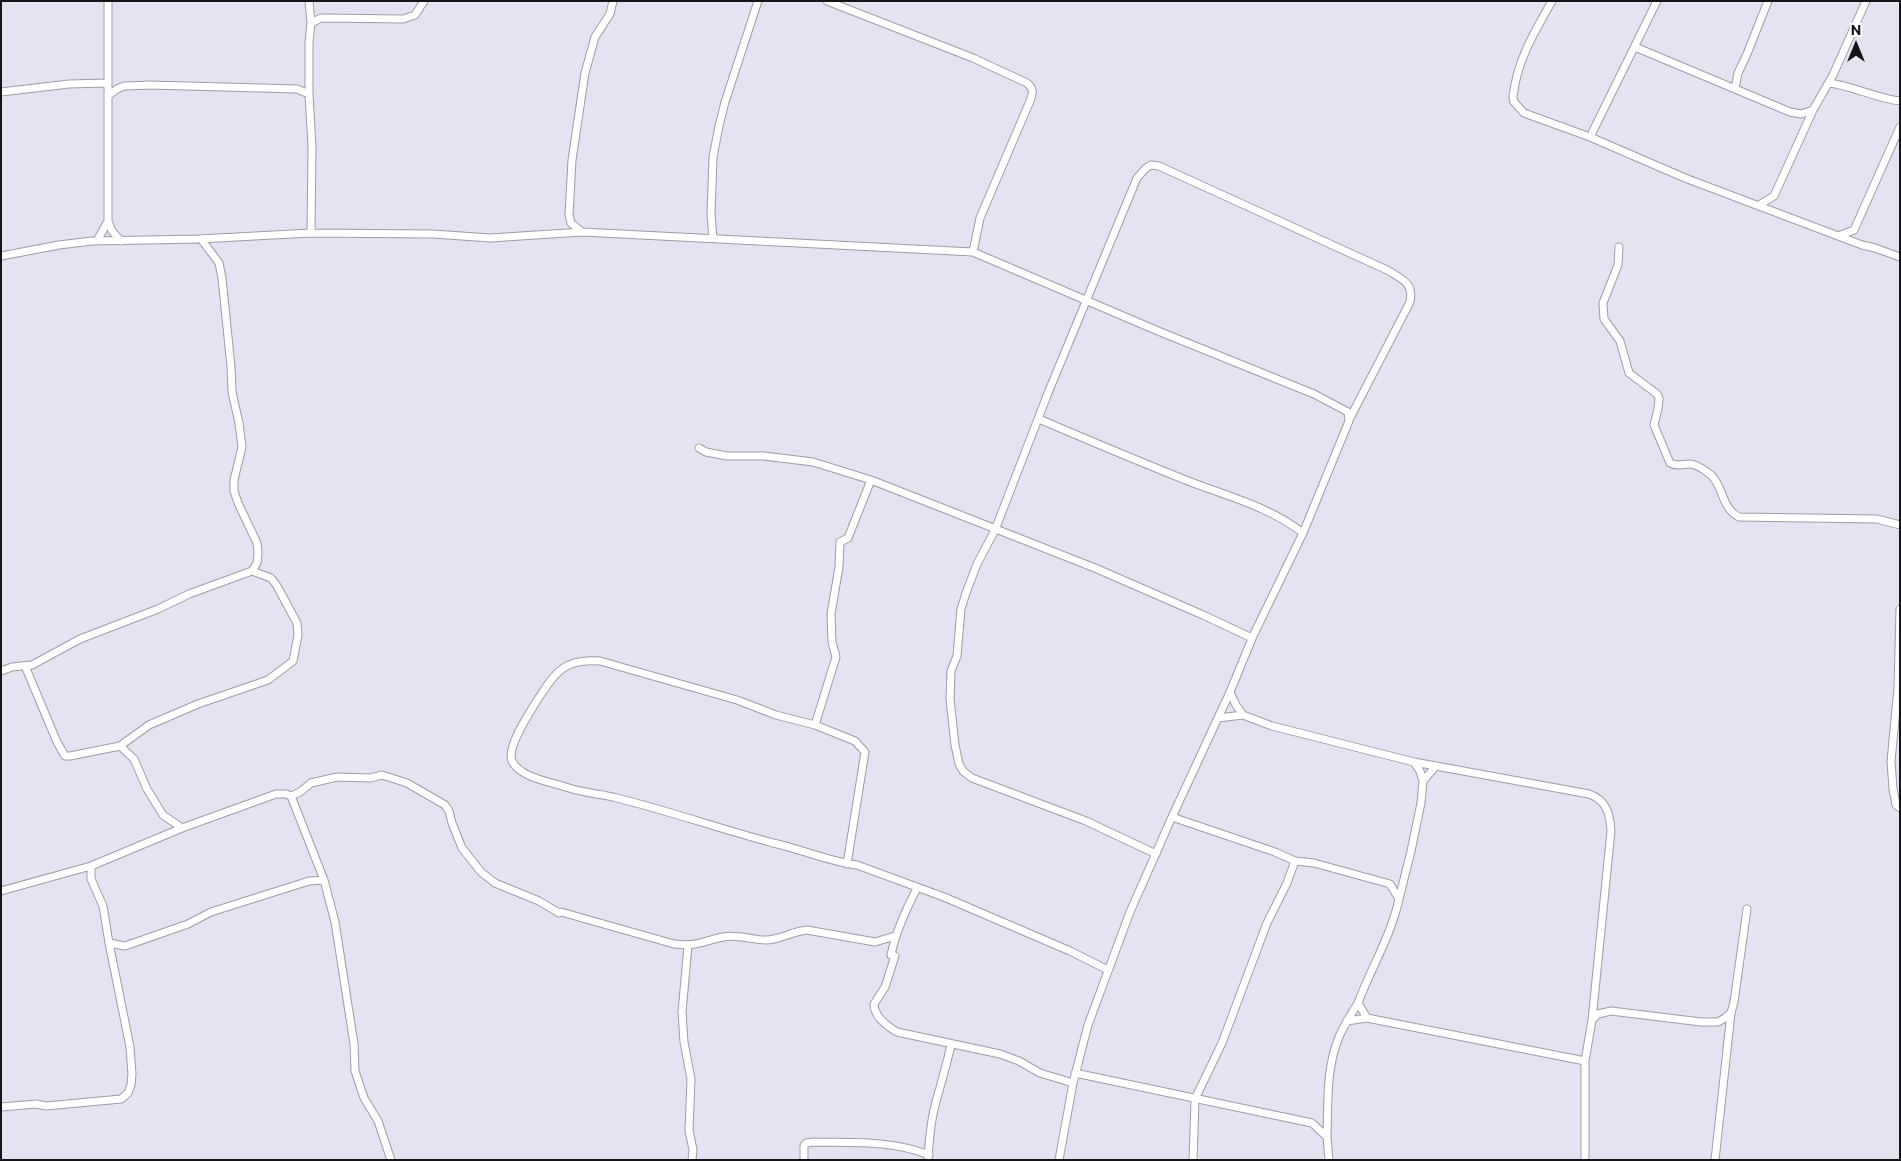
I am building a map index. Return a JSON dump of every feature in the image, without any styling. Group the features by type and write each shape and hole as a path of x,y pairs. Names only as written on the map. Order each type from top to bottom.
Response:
{"street":[{"path":"108,1 108,221 112,231 121,241"},
{"path":"309,1 311,23 309,94 312,147 312,233"},
{"path":"311,23 321,18 404,20 415,15 424,1"},
{"path":"582,232 571,223 569,215 572,160 580,96 595,37 610,14 613,1"},
{"path":"713,238 711,214 713,157 717,135 725,102 758,1"},
{"path":"827,1 973,58 1032,87 1033,92 1030,101 980,218 973,252"},
{"path":"1552,1 1518,66 1513,94 1514,102 1524,113 1590,137 1685,178 1862,245 1900,256"},
{"path":"1590,137 1657,1"},
{"path":"1735,89 1738,73 1748,54 1768,1"},
{"path":"1775,212 1774,196 1866,1"},
{"path":"1635,47 1790,112 1801,114 1813,110"},
{"path":"1,92 107,80 121,87 150,85 297,89 309,94"},
{"path":"1828,83 1843,85 1900,101"},
{"path":"108,96 121,87"},
{"path":"1838,236 1854,230 1900,127"},
{"path":"1059,1160 1075,1073 1088,1025 1130,912 1230,692 1252,638 1303,533 1349,421 1410,302 1411,290 1409,286 1387,270 1236,202 1176,172 1151,165 1141,172 1137,178 1048,393 995,530 977,564 966,593 962,610 957,656 951,671 950,698 959,764 972,778 1086,821 1156,854"},
{"path":"1759,205 1774,196"},
{"path":"97,241 108,221"},
{"path":"1,256 59,245 97,241 201,239 312,233 433,234 490,238 582,232 973,252 1263,375 1314,394 1348,412 1349,421"},
{"path":"1,670 40,661 80,639 158,609 189,594 252,571 257,564 257,543 234,491 234,480 242,447 240,423 232,392 222,278 219,263 201,239"},
{"path":"1619,247 1618,265 1603,304 1604,319 1620,341 1629,373 1657,394 1658,409 1654,425 1670,464 1674,466 1691,464 1709,473 1719,486 1729,509 1739,517 1877,519 1900,525"},
{"path":"1038,420 1252,505 1288,521 1303,533"},
{"path":"699,448 706,452 727,456 764,456 813,462 871,480 1095,568 1252,638"},
{"path":"814,725 836,657 832,642 831,614 839,567 840,542 848,538 871,480"},
{"path":"25,666 57,742 65,756 120,746 149,725 198,704 268,680 287,668 293,661 298,635 297,623 271,578 252,571"},
{"path":"1900,609 1899,689 1891,761 1896,805 1900,808"},
{"path":"847,864 865,752 855,741 814,725 776,715 737,700 600,661 574,662 562,667 554,674 533,706 511,750 511,759 526,775 578,791 617,798 847,864 857,865 1070,951 1108,970"},
{"path":"1230,692 1243,714 1272,726 1414,762 1589,794 1598,797 1605,806 1609,813 1611,831 1592,1020 1585,1061 1585,1160"},
{"path":"1218,718 1243,714"},
{"path":"120,746 134,759 151,797 163,815 182,828"},
{"path":"1329,1160 1327,1137 1328,1084 1334,1050 1347,1021 1358,1003 1388,936 1399,899 1421,803 1422,781 1420,771 1414,762"},
{"path":"1422,781 1436,766"},
{"path":"1,891 91,866 182,828 276,794 291,796 312,783 337,777 370,778 382,775 407,783 444,805 450,811 452,823 462,848 481,872 495,883 539,901 559,913 674,944 688,946 733,936 768,940 807,930 875,942 895,936"},
{"path":"291,796 324,880 335,922 354,1044 355,1071 364,1098 378,1121 391,1160"},
{"path":"1172,817 1295,861 1314,863 1390,884 1403,880"},
{"path":"1193,1160 1195,1099 1222,1042 1267,923 1287,883 1295,861"},
{"path":"1,1107 36,1104 46,1106 121,1099 128,1093 131,1085 130,1047 103,906 91,879 91,866"},
{"path":"109,943 125,946 188,924 211,912 309,881 324,880"},
{"path":"1390,884 1399,899"},
{"path":"916,888 906,906 895,936 891,955 894,956 884,987 874,1004 876,1014 888,1027 897,1032 1000,1054 1040,1072 1073,1083"},
{"path":"1715,1160 1730,1013 1734,1002 1747,909"},
{"path":"688,946 682,1012 684,1042 691,1079 689,1130 693,1150 692,1160"},
{"path":"1358,1003 1367,1018"},
{"path":"1592,1020 1598,1014 1611,1011 1701,1022 1718,1022 1726,1018 1730,1013"},
{"path":"1347,1021 1367,1018 1585,1061"},
{"path":"804,1160 804,1146 806,1143 813,1142 880,1144 911,1149 929,1157 932,1122 937,1097 952,1045"},
{"path":"1075,1073 1312,1123 1327,1137"}]}
